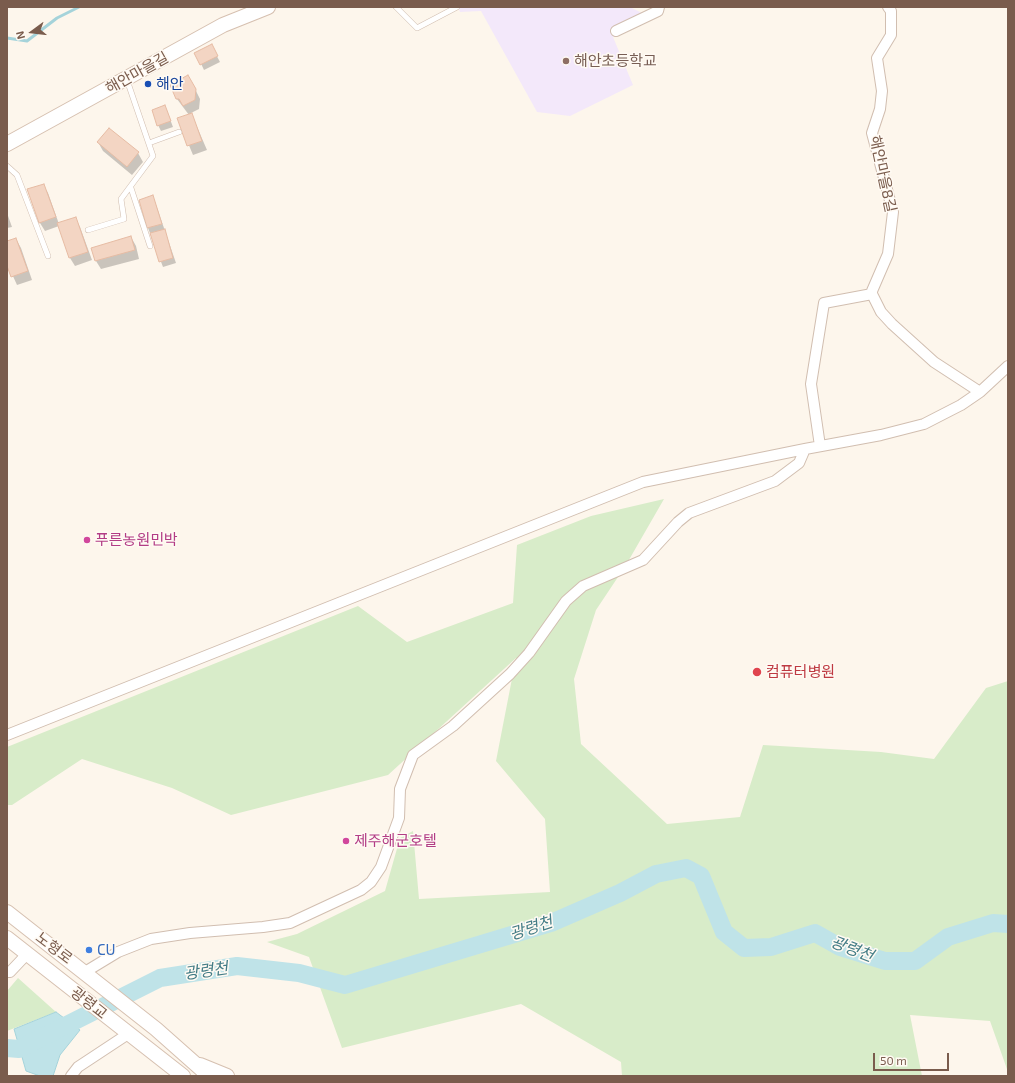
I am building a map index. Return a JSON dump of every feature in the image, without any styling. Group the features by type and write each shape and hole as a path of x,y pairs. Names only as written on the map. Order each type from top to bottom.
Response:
{"main road":[{"name":"해안마을길","path":"7,144 223,25 268,7"},
{"name":"노형로","path":"7,912 101,985"},
{"name":"노형로","path":"7,938 56,978"},
{"name":"광령교","path":"56,978 151,1051"},
{"name":"광령교","path":"101,985 156,1029 209,1076"},
{"path":"151,1051 177,1076"},
{"path":"151,1051 183,1076"},
{"path":"193,1062 227,1076"}],"street":[{"path":"616,31 658,11 659,7"},
{"name":"해안마을8길","path":"872,294 888,254 893,212 872,133 880,109 882,91 877,58 891,35 891,11 888,7"},
{"path":"820,446 810,384 824,303 872,294 881,312 892,324 934,362 980,392"},
{"path":"7,735 643,482 805,448 880,435 924,424 961,405 980,392 1008,366"},
{"path":"85,972 118,952 151,939 190,933 263,927 290,923 361,890 371,882 381,867 399,818 400,789 413,755 454,726 510,674 529,653 566,600 583,586 643,560 678,522 689,513 775,482 799,463 805,448"},
{"name":"노형로","path":"7,972 10,972 27,954"},
{"path":"71,1076 78,1068 125,1031"}],"lane":[{"path":"396,7 417,28 457,7"},
{"path":"88,230 124,219 121,199 131,188 153,156 127,79"},
{"path":"149,143 179,132"},
{"path":"7,166 17,175 48,256"},
{"path":"131,188 150,246"}],"shaded area":[{"name":"해안초등학교","path":"458,7 630,7 642,13 613,37 633,85 570,116 537,112 481,11 460,12"}],"green space":[{"path":"664,499 626,565 596,610 574,679 581,744 667,824 740,817 763,745 881,752 934,759 986,688 1008,681 1008,1072 990,1021 910,1015 922,1076 622,1076 621,1062 521,1004 342,1048 309,957 267,942 297,934 385,891 400,838 413,831 419,899 550,892 545,819 496,761 516,658 388,775 231,815 172,788 82,759 12,805 7,805 7,747 358,606 407,642 513,603 517,545 591,516"},
{"path":"18,978 56,1012 7,1031 7,991"}],"water":[{"path":"56,1012 80,1030 60,1055 53,1076 40,1076 26,1071 14,1029"}],"building":[{"path":"212,44 218,56 200,65 194,53"},
{"path":"188,75 196,89 195,100 183,106 179,99 176,99 170,85"},
{"path":"165,105 171,121 157,126 152,110"},
{"path":"192,113 202,141 187,146 177,118"},
{"path":"109,128 139,152 127,167 97,142"},
{"path":"44,184 56,217 39,223 27,189"},
{"path":"153,195 162,224 147,228 139,200"},
{"path":"76,217 88,252 69,258 57,223"},
{"path":"165,229 173,258 159,262 150,233"},
{"path":"131,236 135,250 95,261 91,248"},
{"path":"16,238 28,271 11,277 7,266 7,241"}],"waterway":[{"path":"7,38 27,41 57,18 79,7"},
{"name":"광령천","path":"7,1048 19,1049 160,978 237,966 299,973 345,985 551,923 620,893 656,874 686,868 701,876 724,932 744,948 771,947 815,933 840,947 885,961 915,961 948,937 993,923 1008,924"}],"place":[{"name":"해안초등학교","path":"566,61"},
{"name":"해안","path":"148,84"},
{"name":"푸른농원민박","path":"87,540"},
{"name":"컴퓨터병원","path":"757,672"},
{"name":"제주해군호텔","path":"346,841"},
{"name":"CU","path":"89,950"}]}
